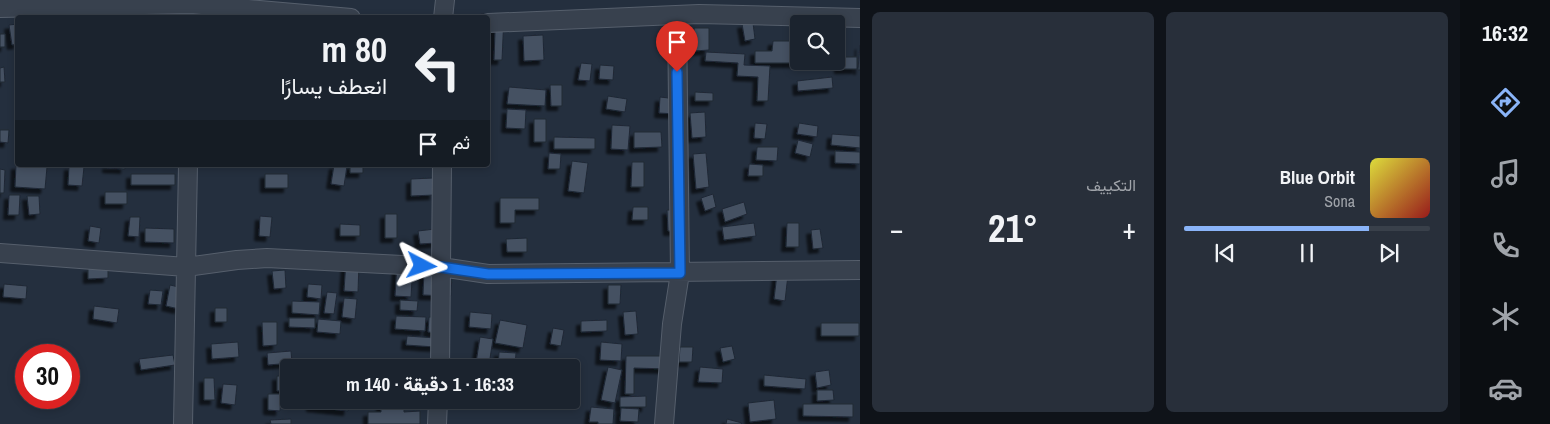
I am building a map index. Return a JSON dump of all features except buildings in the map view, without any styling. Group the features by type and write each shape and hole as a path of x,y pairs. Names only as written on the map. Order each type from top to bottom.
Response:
{"street":[{"path":"444,15 445,0"},
{"path":"0,8 192,7 308,15"},
{"path":"490,23 677,15 698,7 860,18"},
{"path":"664,424 672,324 680,273 677,15"},
{"path":"183,424 188,167"},
{"path":"440,359 442,167"},
{"path":"0,253 186,267 267,258 441,267 488,274 860,270"},
{"path":"437,424 438,409"}],"route":[{"path":"422,266 488,274 680,273 677,72"}]}
